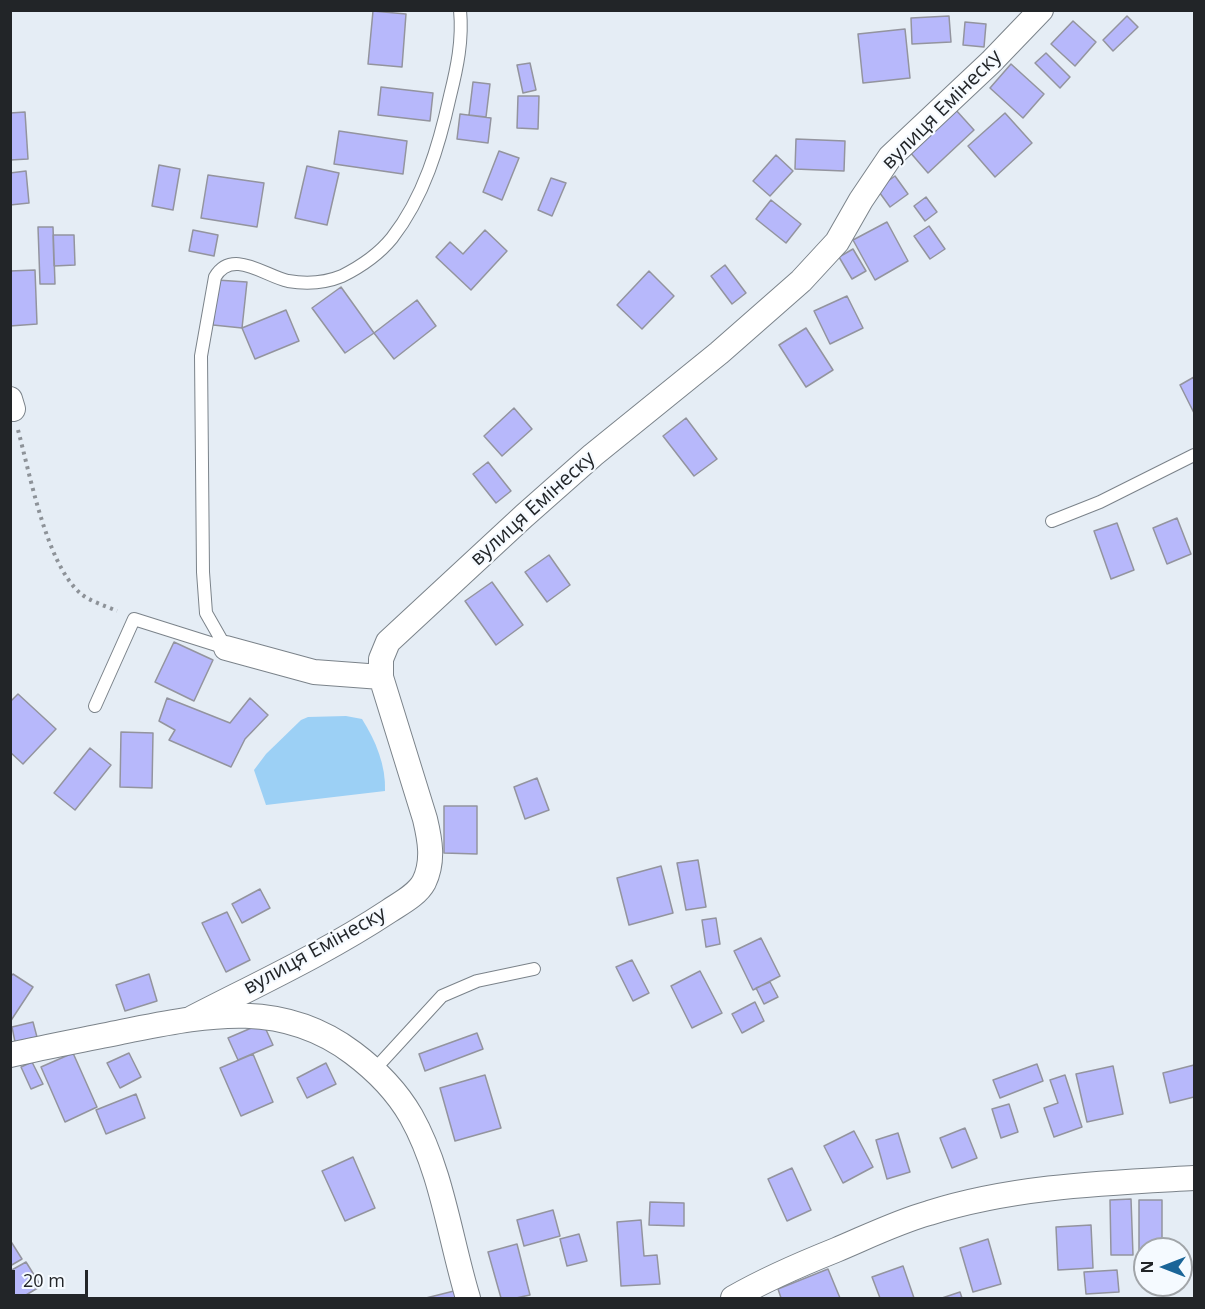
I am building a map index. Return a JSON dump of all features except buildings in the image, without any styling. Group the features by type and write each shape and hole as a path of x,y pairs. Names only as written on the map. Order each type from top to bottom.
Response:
{"street":[{"name":"вулиця Емінеску","path":"192,1018 375,920 404,901 423,884 429,868 430,841 381,677 381,659 384,650 398,632 593,455 719,353 813,270 837,242 861,200 890,157 991,62 1041,10"},
{"path":"226,648 314,672 381,677"},
{"path":"10,1055 192,1018 242,1014 272,1017 313,1029 344,1046 375,1070 395,1091 412,1117 425,1145 436,1179 468,1299"},
{"path":"733,1299 771,1278 823,1255 903,1221 945,1208 1008,1195 1064,1187 1194,1178"}],"lane":[{"path":"226,648 206,613 203,572 201,356 215,277 220,269 231,264 247,266 285,280 315,283 339,277 355,269 382,249 406,216 420,190 441,136 458,64 460,10"},
{"path":"1052,521 1100,502 1194,455"},
{"path":"95,706 134,619 226,648"},
{"path":"375,1070 442,996 477,981 534,969"}],"path":[{"path":"12,404 42,523 69,581 81,595 134,619"}],"water":[{"path":"346,716 362,719 372,736 382,763 385,791 266,805 254,770 266,754 301,720 308,717"}]}
